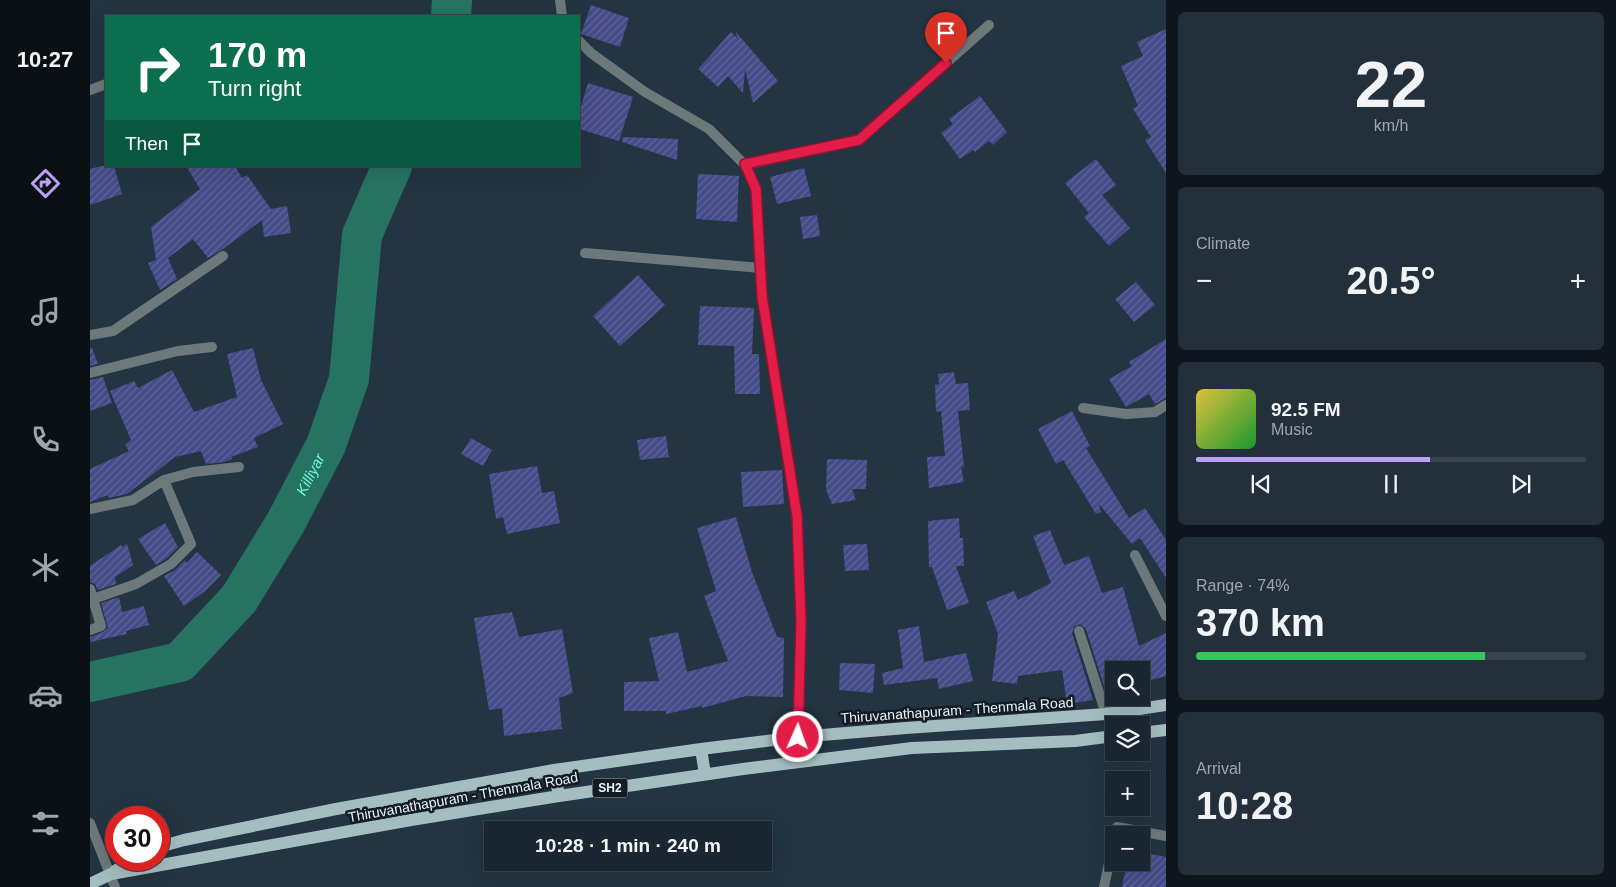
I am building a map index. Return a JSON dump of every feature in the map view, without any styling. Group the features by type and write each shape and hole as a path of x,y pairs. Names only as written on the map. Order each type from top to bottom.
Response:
{"main road":[{"name":"Thiruvanathapuram - Thenmala Road","path":"170,844 336,809 554,770 701,749 798,737 1106,714 1166,705"},
{"path":"1150,732 1166,730"},
{"name":"Thiruvanathapuram - Thenmala Road","path":"90,884 111,874 411,820 705,774 912,748 1065,741 1105,737"},
{"path":"701,749 705,774"},
{"path":"554,770 559,796"},
{"path":"111,874 116,871"}],"street":[{"path":"560,0 562,15"},
{"path":"745,164 859,140 989,25"},
{"path":"580,42 645,92 709,129 745,164 756,189 762,296 797,516 801,620 798,737"},
{"path":"90,90 105,84"},
{"path":"585,253 760,268"},
{"path":"90,335 113,331 223,256"},
{"path":"90,373 178,351 212,347"},
{"path":"1083,408 1126,414 1155,412 1166,405"},
{"path":"90,509 133,500 164,480 193,472 239,467"},
{"path":"93,599 136,584 171,564 191,544 164,480"},
{"path":"1135,555 1166,616"},
{"path":"90,589 101,626 90,630"},
{"path":"1079,631 1106,714"},
{"path":"90,823 115,887"},
{"path":"1150,833 1166,836"},
{"path":"1104,887 1107,871"}],"building":[{"path":"591,5 629,18 620,47 581,34"},
{"path":"1166,29 1166,173 1145,140 1151,137 1133,109 1138,106 1121,66 1143,56 1137,42"},
{"path":"731,32 737,38 736,32 778,81 753,103 745,69 743,93 728,76 718,87 698,69"},
{"path":"588,83 633,97 619,141 580,129 580,110"},
{"path":"980,96 1007,132 993,145 989,141 975,152 973,150 960,159 941,133 953,124 949,119"},
{"path":"623,137 678,139 677,160 622,142"},
{"path":"1096,159 1116,185 1102,195 1130,228 1109,246 1084,217 1089,213 1065,183"},
{"path":"101,166 114,167 122,194 90,205 90,169"},
{"path":"187,167 236,167 242,178 247,175 271,209 287,206 291,233 264,237 262,220 208,258 193,239 168,258 177,279 160,290 148,263 156,260 151,227 200,189"},
{"path":"804,168 811,196 777,204 770,177"},
{"path":"698,174 739,176 737,222 696,219"},
{"path":"817,215 820,236 803,239 800,217"},
{"path":"638,275 665,305 620,346 593,316"},
{"path":"1136,282 1155,305 1134,322 1115,299"},
{"path":"700,306 754,308 752,354 759,354 760,394 735,394 734,346 698,345"},
{"path":"1166,339 1166,398 1155,404 1149,394 1126,407 1109,379 1132,366 1129,362"},
{"path":"90,348 92,348 98,364 90,366"},
{"path":"253,348 261,380 283,424 254,438 258,447 231,457 232,459 206,464 201,451 175,457 127,494 109,498 107,495 90,502 90,469 129,451 125,445 131,440 110,391 134,381 138,388 172,370 194,412 237,397 227,354"},
{"path":"954,372 956,384 968,383 970,410 958,411 964,467 961,467 964,482 929,488 927,457 945,456 941,411 936,412 935,385 939,384 938,374"},
{"path":"103,377 112,403 90,411 90,380"},
{"path":"1072,411 1090,446 1086,448 1129,518 1145,508 1166,540 1166,578 1140,538 1132,544 1099,504 1101,512 1096,514 1063,460 1056,464 1038,429"},
{"path":"666,436 669,457 640,460 637,440"},
{"path":"471,438 492,450 483,466 461,454"},
{"path":"827,459 867,460 866,489 852,489 856,500 832,504 826,490"},
{"path":"537,466 542,493 554,491 560,523 507,534 503,517 496,519 489,474"},
{"path":"782,470 784,504 743,507 741,472"},
{"path":"736,517 752,572 777,637 784,638 783,697 746,696 702,708 702,706 666,714 666,711 624,711 624,682 659,681 649,638 678,632 687,672 728,661 704,596 716,591 697,528"},
{"path":"959,518 960,538 963,538 964,566 956,566 969,603 947,610 932,567 929,567 928,521"},
{"path":"165,523 178,547 167,558 156,565 138,539"},
{"path":"1050,530 1064,565 1089,556 1102,593 1123,587 1139,646 1166,633 1166,676 1150,680 1150,661 1105,661 1105,690 1086,629 1080,624 1074,627 1072,633 1093,700 1067,704 1062,670 1018,676 1017,684 992,681 998,634 986,602 1014,591 1018,600 1051,583 1033,536"},
{"path":"127,544 133,565 115,577 116,584 98,590 95,584 90,582 90,566 121,545 122,547"},
{"path":"867,544 869,570 845,571 843,545"},
{"path":"197,552 221,575 204,592 184,606 164,576 175,570 185,560 187,563"},
{"path":"119,597 122,612 144,606 149,625 126,631 127,634 90,642 90,637 108,628 101,603"},
{"path":"512,612 519,637 562,629 573,693 559,698 562,729 504,736 502,708 489,710 474,618"},
{"path":"919,626 924,662 966,653 973,681 939,689 937,678 884,685 882,673 903,668 898,630"},
{"path":"840,663 875,664 873,693 839,690"},
{"path":"1150,854 1166,857 1166,887 1122,887 1125,871 1150,871"}],"waterway":[{"name":"Killiyar","path":"451,15 452,0"},
{"name":"Killiyar","path":"90,682 180,662 239,599 286,522 326,445 349,379 362,235 392,167"}],"route":[{"path":"798,737 801,620 797,516 762,296 756,189 745,164 859,140 946,63"}]}
